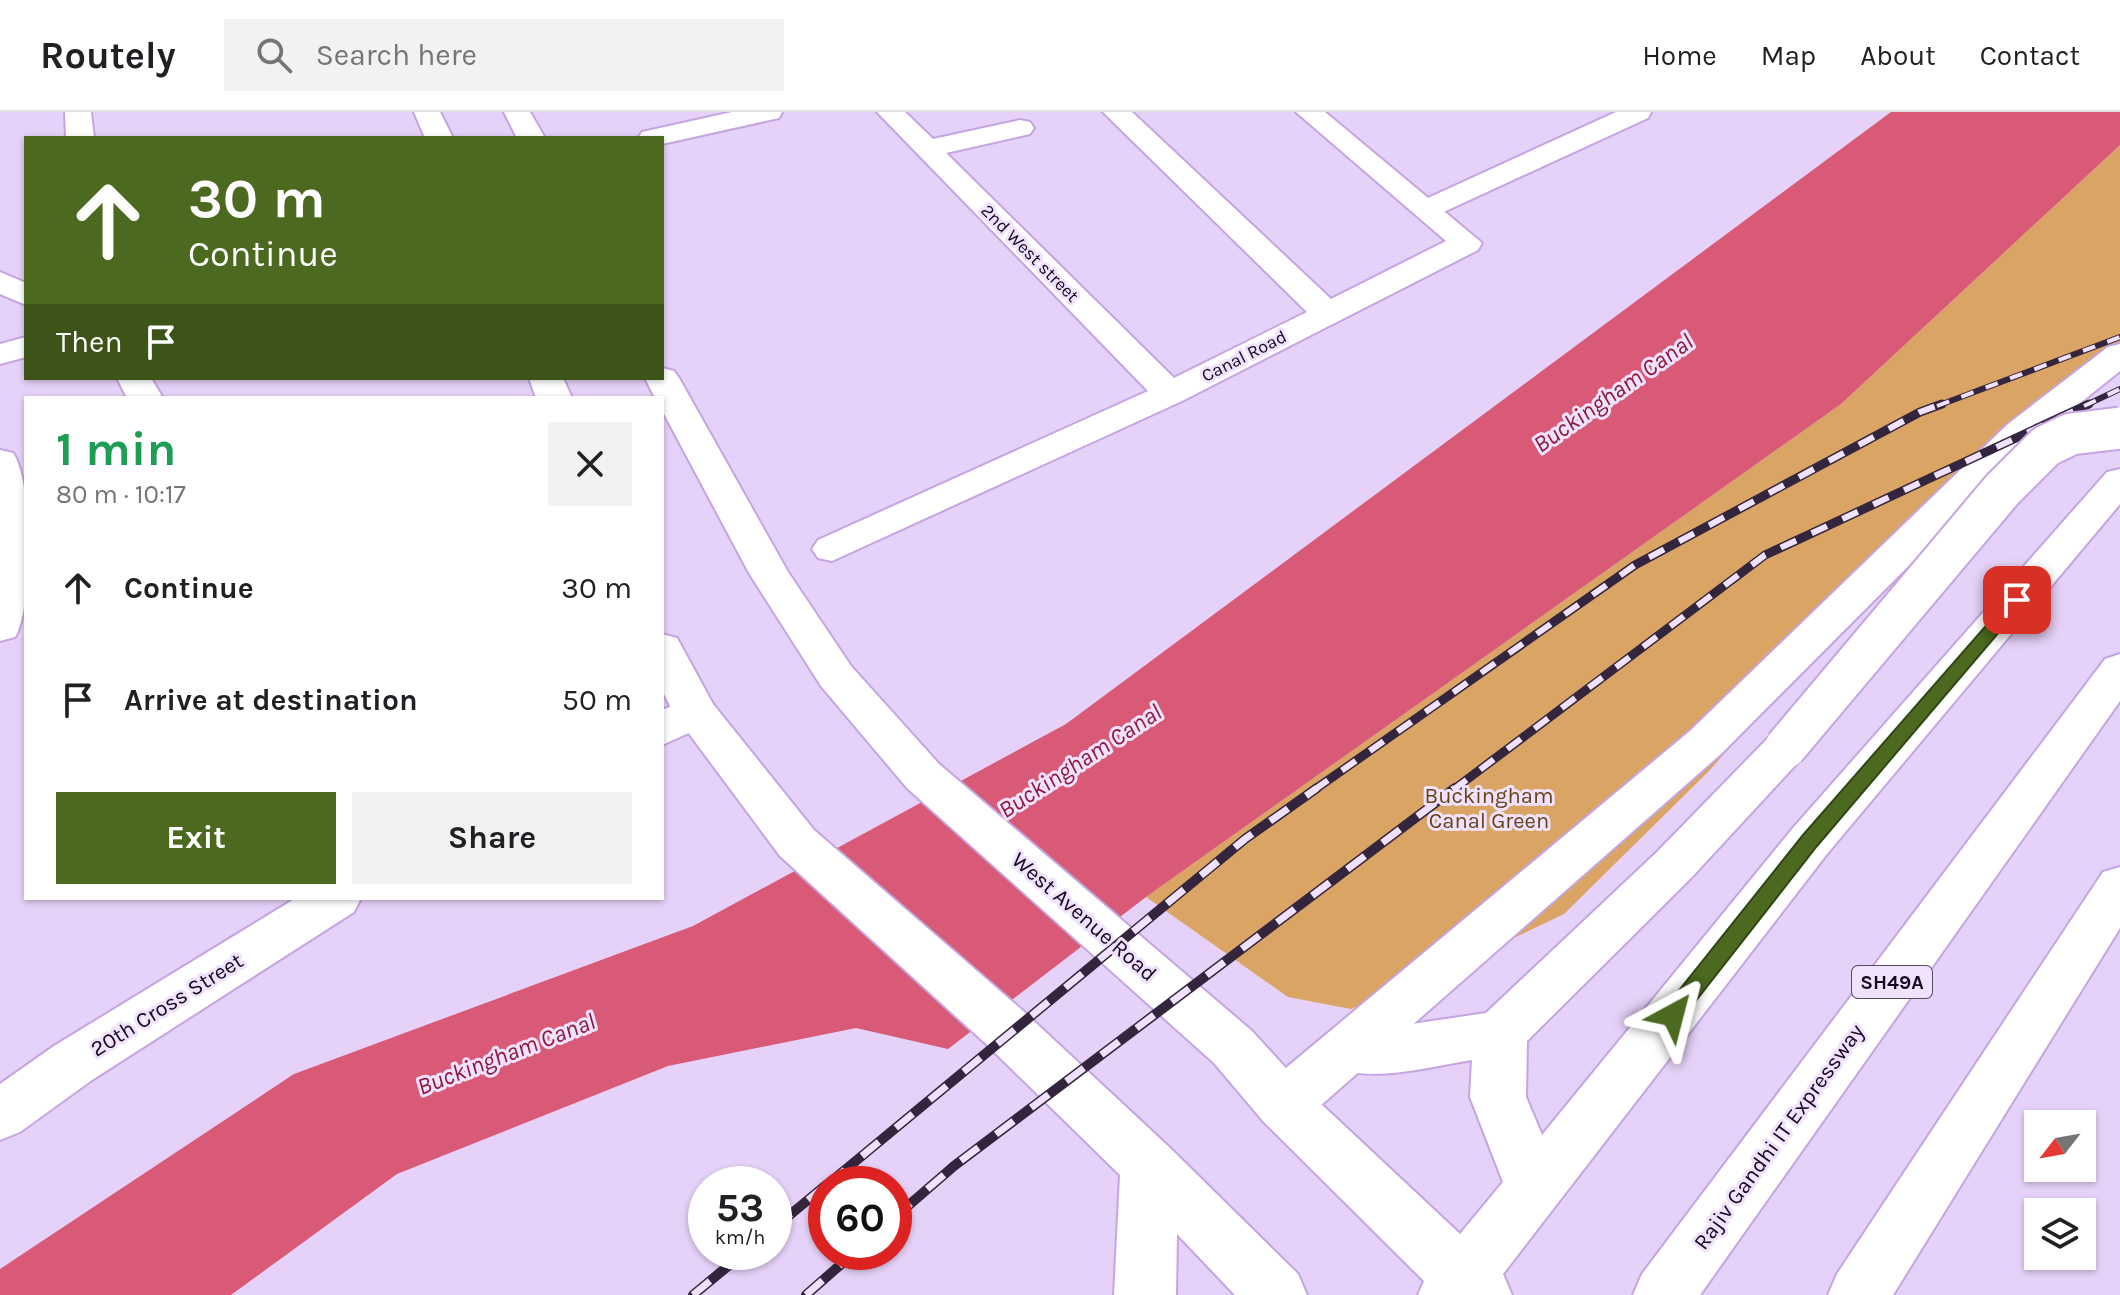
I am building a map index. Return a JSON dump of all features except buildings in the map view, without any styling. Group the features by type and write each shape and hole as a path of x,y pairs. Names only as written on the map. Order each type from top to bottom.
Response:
{"main road":[{"path":"78,112 80,136"},
{"path":"427,112 438,136"},
{"path":"517,112 530,136"},
{"path":"661,136 769,112"},
{"name":"2nd West street","path":"890,112 1170,394"},
{"path":"1116,112 1328,314"},
{"name":"Canal Road","path":"832,549 1170,394 1467,243 1309,112"},
{"path":"1427,209 1638,112"},
{"path":"926,149 1020,128"},
{"path":"0,282 24,294"},
{"path":"0,354 24,348"},
{"path":"1283,1104 1350,1051 1706,742 2021,432 2120,354"},
{"name":"West Avenue Road","path":"663,380 769,573 828,663 923,776 1233,1047 1283,1104 1464,1290"},
{"path":"1350,1051 1405,1048 1500,1033 1674,865 1785,748 2002,490 2046,446 2071,434 2120,428"},
{"path":"0,461 11,539 0,627"},
{"path":"1464,1290 1535,1189 1810,841 2120,480"},
{"path":"664,657 678,721 797,843 1003,1026 1149,1165 1276,1295"},
{"name":"Rajiv Gandhi IT Expressway","path":"1664,1295 2120,669"},
{"path":"1859,1295 2120,886"},
{"name":"20th Cross Street","path":"0,1115 73,1063 333,900"},
{"path":"1500,1033 1498,1097 1535,1189"},
{"path":"1145,1295 1149,1165"}],"green space":[{"name":"Buckingham Canal Green","path":"2120,145 2120,351 1838,623 1710,770 1564,914 1432,977 1351,1009 1288,997 1146,897 1841,404"}],"water":[{"name":"Buckingham Canal","path":"1891,112 2120,112 2120,145 1841,404 1146,897 948,1049 856,1028 668,1066 397,1174 231,1295 0,1295 0,1269 294,1074 693,926 1066,724"}],"railway":[{"path":"1937,406 2120,337"},
{"path":"2084,406 2120,389"},
{"path":"1314,790 1635,565 1920,412 1942,404"},
{"path":"1453,790 1765,555 2089,404"},
{"path":"850,1166 1245,839 1317,788"},
{"path":"912,1202 954,1166 1455,788"},
{"path":"792,1213 808,1200"},
{"path":"693,1295 723,1270"},
{"path":"806,1295 834,1270"}],"route":[{"path":"1673,1015 1810,841 2017,600"}]}
